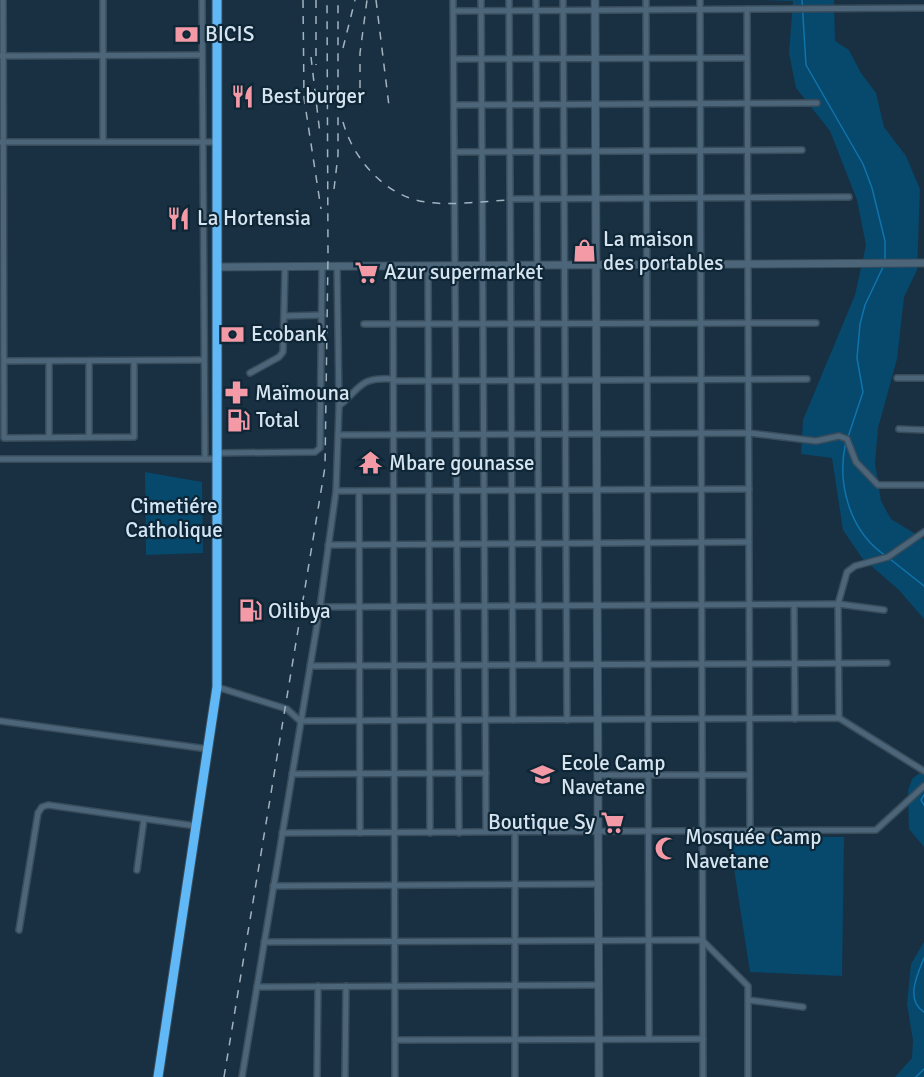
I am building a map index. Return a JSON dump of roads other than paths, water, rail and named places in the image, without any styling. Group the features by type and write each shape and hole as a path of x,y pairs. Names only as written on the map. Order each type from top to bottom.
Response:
{"highway":[{"path":"158,1077 218,687 217,0"}],"street":[{"path":"3,0 4,438 134,437 134,361"},
{"path":"103,0 104,142"},
{"path":"202,0 205,459"},
{"path":"453,0 459,832"},
{"path":"480,0 486,832"},
{"path":"509,0 513,720"},
{"path":"536,0 539,664"},
{"path":"563,0 567,720"},
{"path":"595,0 598,1077"},
{"path":"646,0 649,1039"},
{"path":"700,0 703,1077"},
{"path":"842,0 842,9"},
{"path":"454,11 924,8"},
{"path":"747,9 750,831"},
{"path":"2,56 202,55"},
{"path":"454,59 747,58"},
{"path":"454,105 817,103"},
{"path":"2,142 218,142"},
{"path":"454,152 802,150"},
{"path":"510,199 849,197"},
{"path":"218,267 924,263"},
{"path":"428,266 430,833"},
{"path":"250,373 282,354 285,267"},
{"path":"0,459 205,459 218,456 315,452 320,448 322,267"},
{"path":"242,1077 320,607 336,491 339,406 337,267"},
{"path":"393,267 395,1077"},
{"path":"285,316 322,315"},
{"path":"364,324 393,326 816,324"},
{"path":"3,361 204,360"},
{"path":"49,361 49,437"},
{"path":"89,361 89,437"},
{"path":"897,378 924,378"},
{"path":"339,406 359,384 368,380 807,379"},
{"path":"899,429 924,430"},
{"path":"338,435 748,433 816,441 845,438 856,462 878,485 924,485"},
{"path":"336,491 749,489"},
{"path":"359,491 360,833"},
{"path":"838,718 838,604 847,572 851,568 888,557 924,532"},
{"path":"328,544 749,543"},
{"path":"320,607 838,604 884,610"},
{"path":"794,605 795,719"},
{"path":"310,666 887,663"},
{"path":"218,687 287,709 300,721 838,718 924,771"},
{"path":"0,721 210,750"},
{"path":"292,774 486,773"},
{"path":"598,775 750,775"},
{"path":"282,833 876,831 924,786"},
{"path":"19,930 38,813 42,807 48,805 198,826"},
{"path":"137,870 144,819"},
{"path":"515,832 515,1077"},
{"path":"273,886 599,884"},
{"path":"264,942 702,940 748,986 748,1077"},
{"path":"257,987 599,985"},
{"path":"345,1077 346,986"},
{"path":"317,1077 318,987"},
{"path":"748,999 803,1007"},
{"path":"395,1041 703,1039"}],"waterway":[{"path":"802,0 806,65 863,164 872,188 885,241 885,259"},
{"path":"848,437 863,392 857,358 860,324 865,305 883,267"},
{"path":"846,441 843,474 849,506 863,534 886,556"},
{"path":"890,559 924,586"},
{"path":"924,795 921,800 924,805"},
{"path":"924,958 914,987 915,1001 924,1012"},
{"path":"916,1077 924,1069"}],"railway":[{"path":"303,0 304,98 321,209"},
{"path":"316,0 316,65"},
{"path":"224,1077 325,467 328,256 327,0"},
{"path":"334,189 338,155 338,0"},
{"path":"343,48 355,0"},
{"path":"360,104 360,53 367,0"},
{"path":"376,0 389,106"},
{"path":"311,57 320,134"},
{"path":"343,122 363,162 373,174 398,193 411,199 435,203 510,200"}],"place":[{"name":"BICIS","path":"187,34"},
{"name":"Best burger","path":"243,96"},
{"name":"La Hortensia","path":"179,218"},
{"name":"La maison des portables","path":"585,251"},
{"name":"Azur supermarket","path":"366,272"},
{"name":"Ecobank","path":"233,334"},
{"name":"Maïmouna","path":"237,393"},
{"name":"Total","path":"238,420"},
{"name":"Mbare gounasse","path":"371,463"},
{"name":"Oilibya","path":"250,611"},
{"name":"Ecole Camp Navetane","path":"543,775"},
{"name":"Boutique Sy","path":"613,822"},
{"name":"Mosquée Camp Navetane","path":"667,849"}],"park label":[{"name":"Cimetiére Catholique","path":"174,518"}]}
